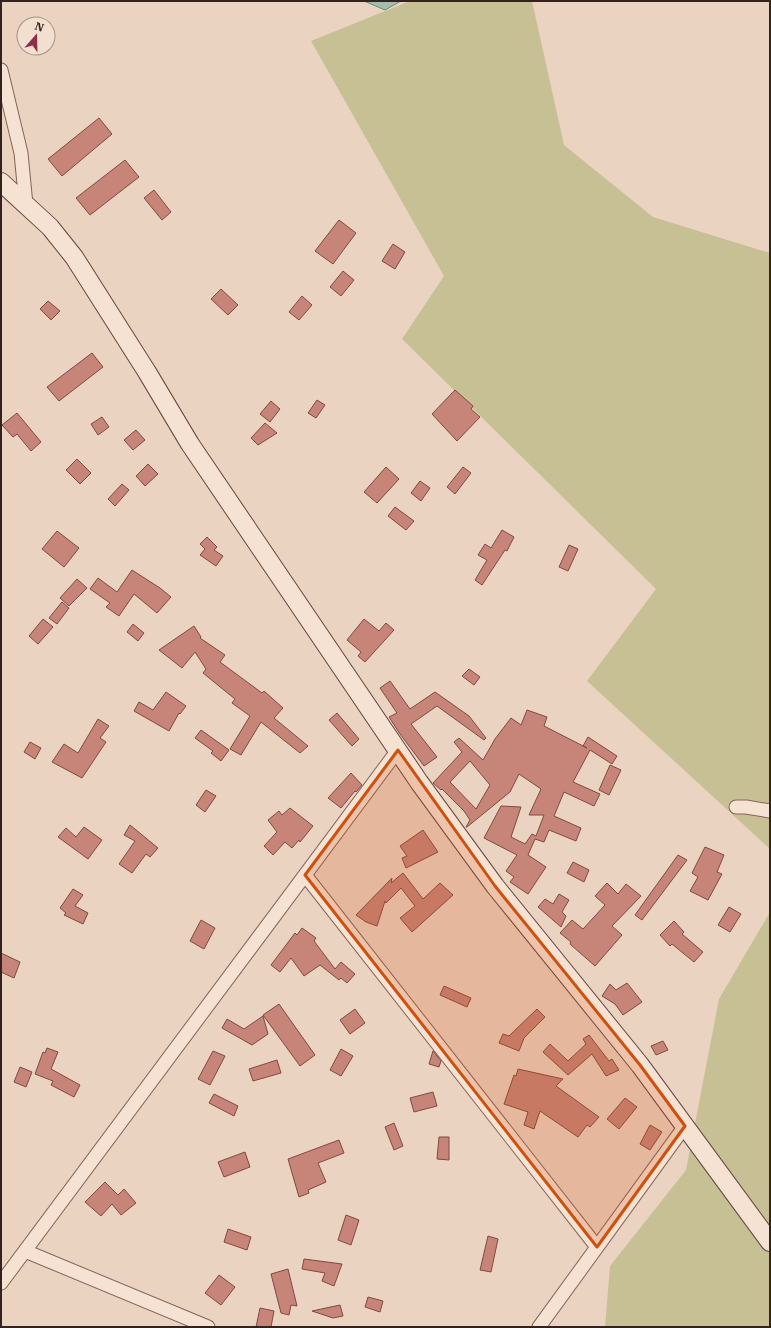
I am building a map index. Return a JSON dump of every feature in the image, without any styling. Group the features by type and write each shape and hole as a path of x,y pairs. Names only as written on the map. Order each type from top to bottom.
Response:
{"main road":[{"path":"1,182 50,227 74,257 195,451 398,750 495,886 640,1065 770,1242"}],"street":[{"path":"1,70 20,153 26,205"},
{"path":"1,1283 398,750"},
{"path":"736,807 746,806 770,811"},
{"path":"305,875 597,1246"},
{"path":"538,1327 685,1126"},
{"path":"25,1250 208,1327"}],"highlighted area":[{"path":"398,750 495,886 640,1065 685,1126 597,1247 305,875"}],"shaded area":[{"path":"364,1 401,1 385,10"},
{"path":"410,1 532,1 564,145 653,217 770,253 770,849 587,681 656,589 402,339 444,276 311,41"},
{"path":"770,912 770,1327 605,1327 610,1266 686,1170 719,999"}],"building":[{"path":"99,118 112,134 62,176 48,159"},
{"path":"125,160 139,177 90,215 76,198"},
{"path":"154,190 171,212 162,220 144,198"},
{"path":"339,220 356,233 333,264 315,251"},
{"path":"393,244 405,252 395,269 382,261"},
{"path":"343,271 354,280 341,296 330,287"},
{"path":"221,289 238,305 228,315 211,299"},
{"path":"302,296 312,305 299,320 289,312"},
{"path":"48,301 60,311 51,320 40,309"},
{"path":"92,353 103,367 59,401 47,387"},
{"path":"455,390 473,406 471,409 480,417 457,441 432,414"},
{"path":"317,400 325,405 316,418 308,413"},
{"path":"271,401 280,409 270,422 260,414"},
{"path":"17,413 41,442 31,451 17,434 13,437 2,425"},
{"path":"102,417 109,427 98,435 91,424"},
{"path":"265,423 277,433 258,445 251,438"},
{"path":"136,430 145,440 133,450 124,440"},
{"path":"77,459 91,473 80,484 66,470"},
{"path":"148,464 158,474 145,486 136,476"},
{"path":"386,467 399,479 377,503 364,492"},
{"path":"463,467 471,473 455,494 447,487"},
{"path":"420,481 430,488 421,501 411,493"},
{"path":"122,484 129,490 115,506 108,499"},
{"path":"395,507 414,521 406,530 388,516"},
{"path":"502,530 514,537 507,551 505,550 482,585 475,580 487,560 478,555 485,544 491,548"},
{"path":"57,531 79,548 64,567 42,549"},
{"path":"207,537 217,547 214,550 223,556 216,566 200,555 205,549 200,544"},
{"path":"569,545 578,549 568,571 559,567"},
{"path":"132,570 171,597 157,613 134,594 119,616 106,607 110,603 90,589 98,578 117,592"},
{"path":"77,579 87,588 69,606 60,598"},
{"path":"62,602 69,608 57,624 49,618"},
{"path":"43,619 53,627 38,644 29,636"},
{"path":"364,619 379,631 386,623 394,630 365,662 358,656 361,652 347,640"},
{"path":"133,624 144,633 138,641 127,632"},
{"path":"194,626 201,637 200,638 225,655 220,662 262,693 264,691 283,708 274,718 308,746 300,753 261,722 241,755 230,749 250,716 232,703 235,699 203,673 206,669 195,652 182,668 159,650"},
{"path":"469,669 480,677 474,685 462,676"},
{"path":"390,681 410,709 435,692 469,716 486,738 484,740 437,706 411,724 437,757 424,766 389,717 397,713 380,688"},
{"path":"166,692 186,706 180,714 179,713 169,731 134,711 139,702 153,710"},
{"path":"527,710 547,717 544,726 583,746 588,737 617,756 612,764 590,750 573,782 600,794 594,806 564,792 554,816 581,828 576,841 549,830 544,842 535,839 528,855 546,867 528,894 510,882 514,877 506,871 517,855 484,838 501,806 521,807 511,837 525,844 532,834 536,836 544,815 529,815 541,789 519,774 510,792 466,827 470,820 464,811 442,789 441,790 433,783 462,752 454,742 459,738 483,760 495,739 511,718 521,725","holes":["470,761 490,785 476,809 450,782"]},
{"path":"337,713 359,739 352,746 329,720"},
{"path":"98,719 109,726 100,738 106,742 82,778 52,762 64,744 78,753"},
{"path":"201,730 229,750 221,761 211,753 213,751 195,738"},
{"path":"30,742 41,748 35,759 24,752"},
{"path":"610,765 621,770 609,795 599,790"},
{"path":"351,773 362,785 341,808 328,798"},
{"path":"206,790 216,796 205,812 196,805"},
{"path":"290,808 313,826 300,842 299,840 292,848 285,842 273,855 264,846 277,832 268,820 279,811 282,815"},
{"path":"130,825 158,848 150,857 146,854 132,873 119,864 135,841 124,835"},
{"path":"84,827 102,840 88,859 58,837 66,828 76,837"},
{"path":"423,830 438,852 406,868 402,858 407,856 400,846"},
{"path":"705,847 724,855 717,872 722,874 708,900 690,891 698,877 692,873"},
{"path":"678,855 687,860 642,920 635,915"},
{"path":"573,862 589,870 584,882 567,873"},
{"path":"403,873 423,899 440,883 453,895 412,932 400,918 415,906 401,888 386,903 385,901 377,926 366,922 356,915 392,878 391,883"},
{"path":"607,883 618,894 626,884 641,896 612,926 622,935 595,966 560,933 572,920 583,929 605,905 595,896"},
{"path":"73,889 83,895 75,906 88,913 83,924 64,915 66,913 60,908"},
{"path":"559,894 569,900 562,912 566,916 561,927 538,907 545,899 553,904"},
{"path":"729,907 741,914 730,932 718,925"},
{"path":"201,920 215,928 204,949 190,941"},
{"path":"674,921 684,932 682,934 703,952 694,962 672,944 670,946 660,935"},
{"path":"302,928 316,938 314,941 335,969 341,962 355,974 347,983 341,978 339,980 320,965 304,976 291,958 280,972 271,965 295,933 297,935"},
{"path":"1,953 20,962 14,978 1,972"},
{"path":"627,983 642,1002 623,1015 615,1004 602,996 610,984 616,990"},
{"path":"444,986 471,998 467,1007 440,995"},
{"path":"279,1004 315,1055 300,1066 263,1015"},
{"path":"355,1009 365,1023 350,1034 340,1020"},
{"path":"537,1009 545,1017 524,1038 519,1051 499,1043 503,1034 509,1036"},
{"path":"263,1016 268,1034 252,1045 222,1028 227,1019 244,1029"},
{"path":"589,1035 609,1061 612,1059 619,1070 606,1076 592,1054 568,1075 543,1052 550,1044 568,1061 586,1044 583,1039"},
{"path":"663,1041 668,1050 656,1055 651,1046"},
{"path":"47,1048 58,1052 51,1069 80,1085 74,1097 51,1085 53,1081 35,1074 43,1052 45,1053"},
{"path":"341,1049 353,1056 341,1076 330,1070"},
{"path":"213,1051 225,1056 210,1085 198,1079"},
{"path":"433,1051 441,1061 439,1067 429,1064"},
{"path":"277,1060 281,1073 253,1081 249,1069"},
{"path":"20,1067 32,1072 26,1087 14,1082"},
{"path":"518,1069 563,1079 556,1086 599,1117 590,1127 587,1125 578,1137 540,1111 534,1129 524,1125 528,1112 504,1104 514,1075 516,1076"},
{"path":"433,1092 437,1106 414,1112 410,1098"},
{"path":"214,1094 238,1106 234,1116 209,1103"},
{"path":"625,1098 637,1107 619,1129 607,1119"},
{"path":"394,1123 403,1146 394,1150 385,1127"},
{"path":"650,1125 662,1132 650,1150 640,1144"},
{"path":"439,1137 449,1137 449,1160 437,1159"},
{"path":"339,1140 344,1153 318,1163 326,1182 308,1190 309,1193 299,1197 288,1159"},
{"path":"245,1152 250,1167 224,1177 218,1162"},
{"path":"105,1182 118,1195 124,1189 136,1203 121,1215 112,1204 101,1216 85,1202"},
{"path":"346,1215 359,1220 351,1245 338,1240"},
{"path":"228,1229 251,1237 247,1250 224,1242"},
{"path":"488,1236 498,1239 491,1272 480,1270"},
{"path":"304,1259 342,1264 334,1286 322,1281 325,1273 302,1269"},
{"path":"288,1269 297,1306 291,1305 289,1315 281,1313 271,1274"},
{"path":"219,1275 235,1287 221,1305 205,1293"},
{"path":"368,1297 383,1301 380,1312 365,1307"},
{"path":"340,1305 343,1316 333,1318 312,1311"},
{"path":"260,1308 274,1311 271,1327 256,1327"}]}
